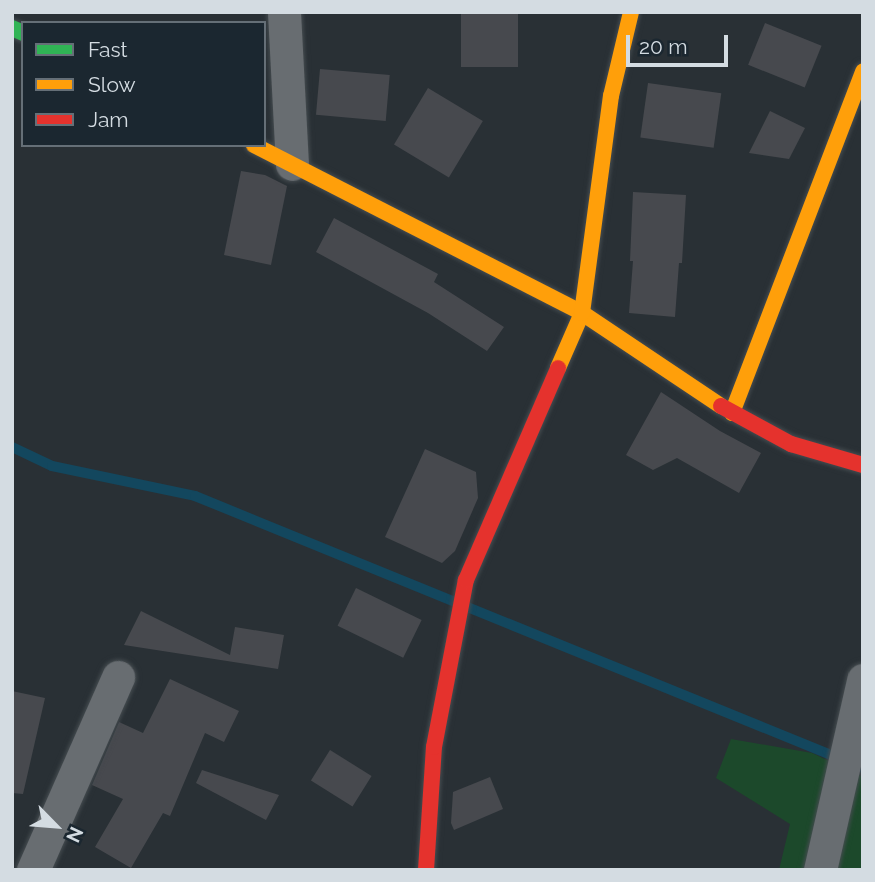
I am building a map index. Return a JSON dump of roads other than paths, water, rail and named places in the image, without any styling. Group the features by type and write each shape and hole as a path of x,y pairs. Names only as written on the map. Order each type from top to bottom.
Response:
{"street":[{"path":"284,12 292,164"},
{"path":"426,870 434,747 466,580 582,313 611,96 631,12"},
{"path":"732,413 863,71"},
{"path":"258,147 582,313 732,413 791,444 863,465"},
{"path":"33,870 118,677"},
{"path":"820,870 863,681"}],"waterway":[{"path":"12,447 52,466 195,496 863,768"}]}
